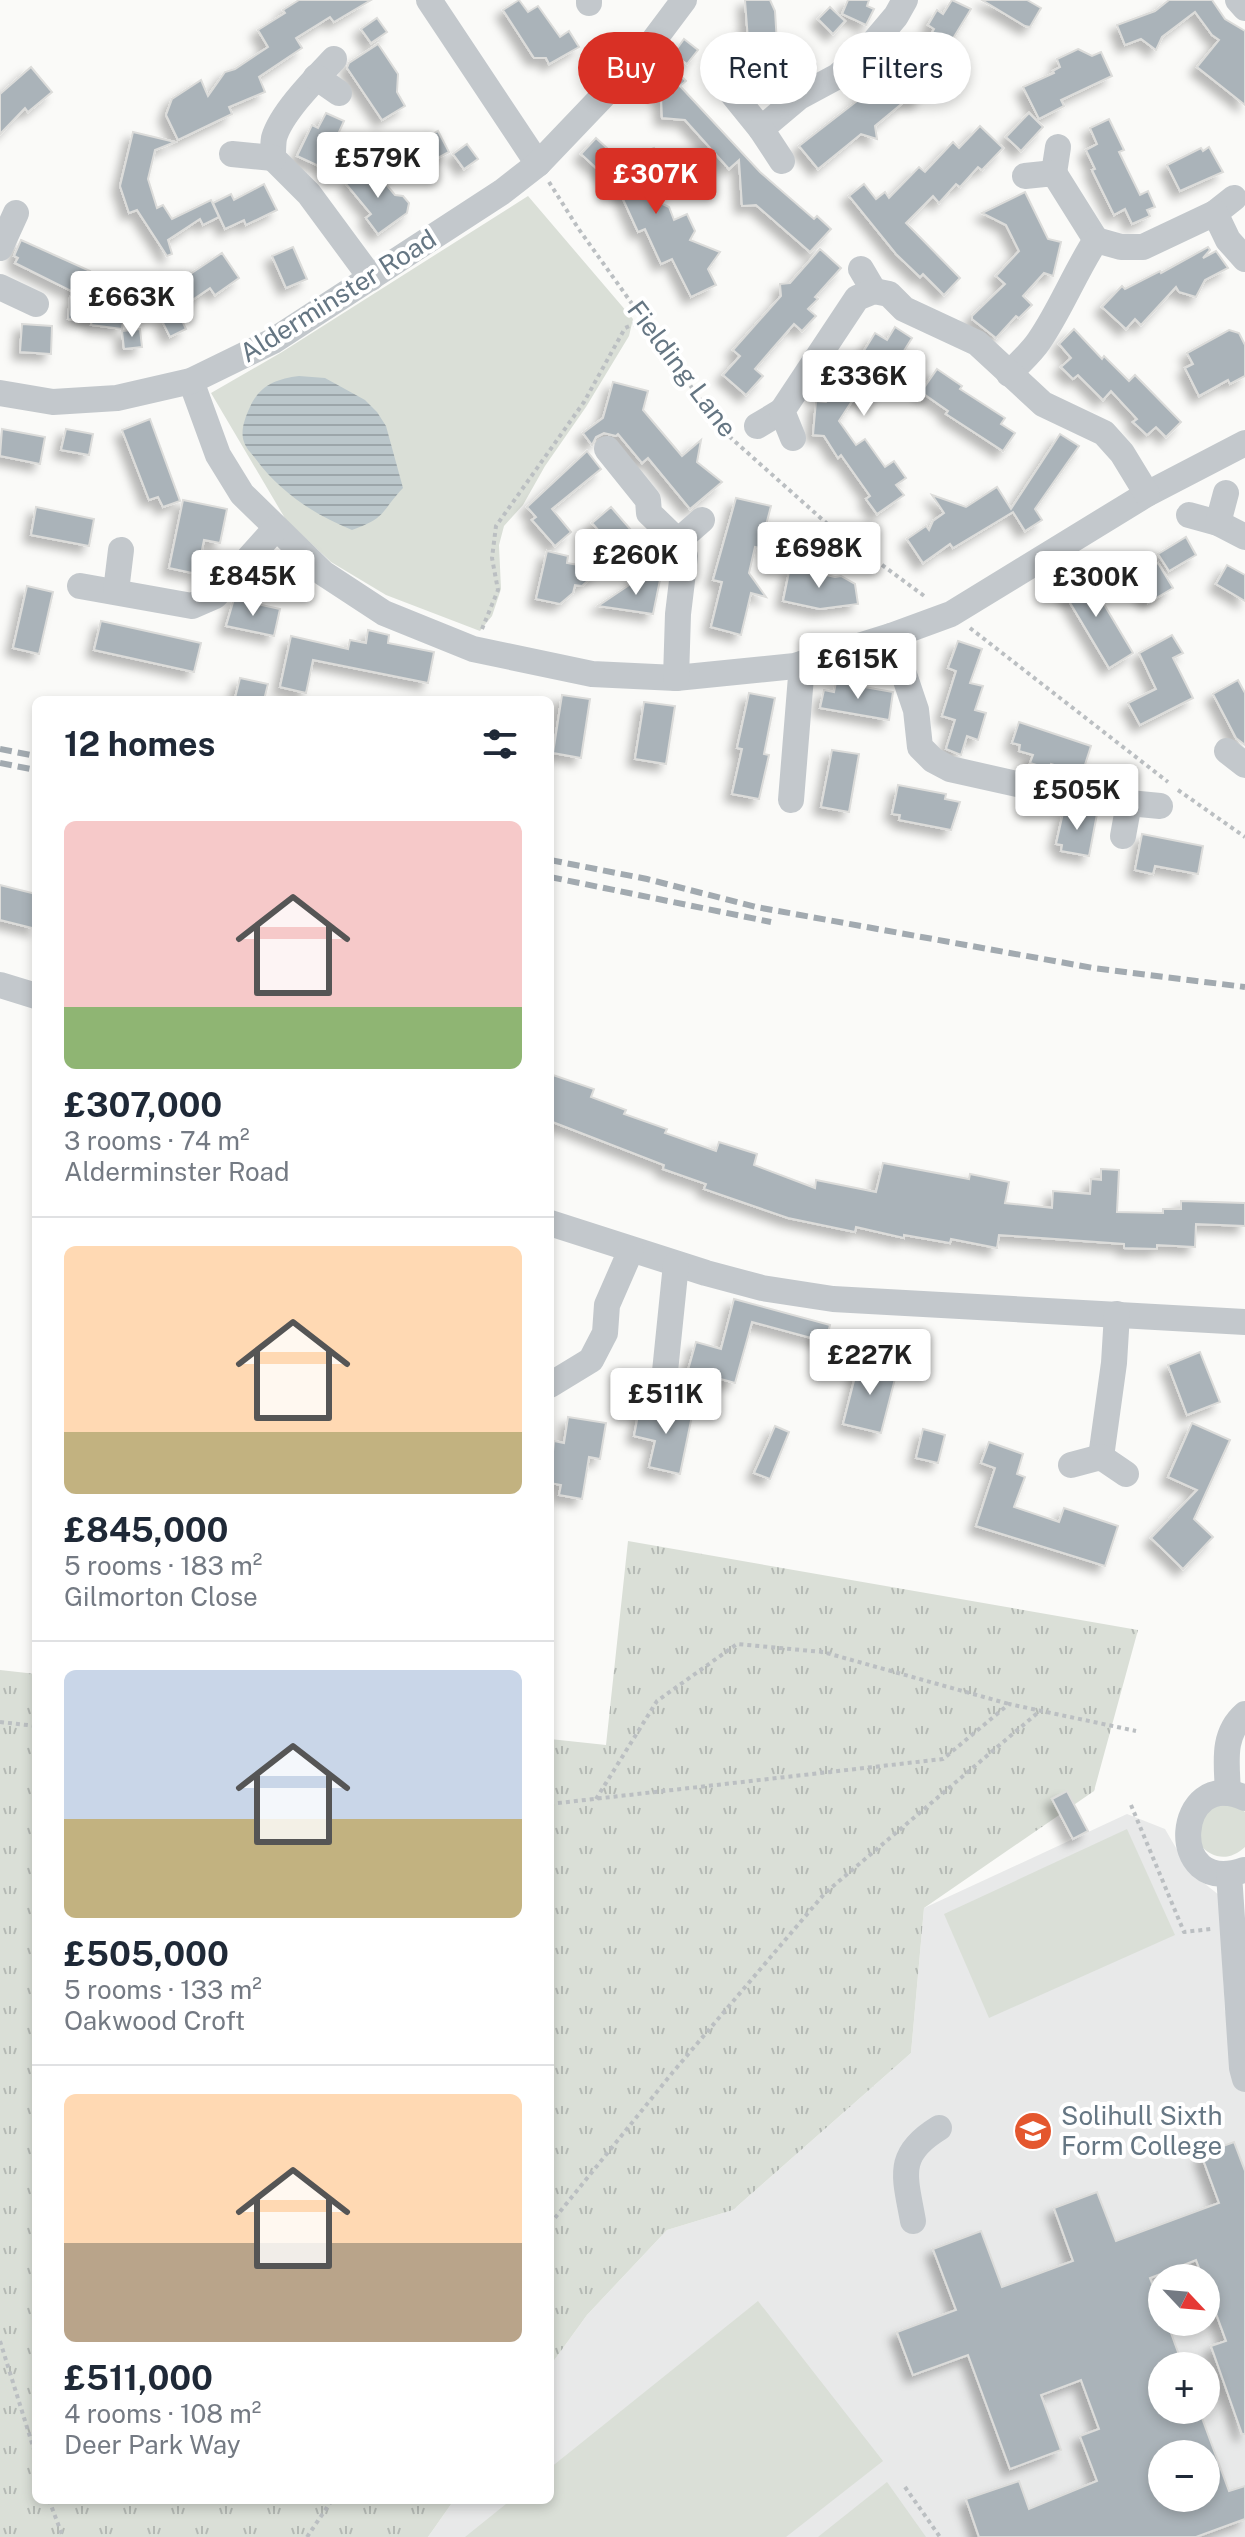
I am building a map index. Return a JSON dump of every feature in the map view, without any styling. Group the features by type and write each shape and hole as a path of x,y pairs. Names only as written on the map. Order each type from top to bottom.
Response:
{"street":[{"path":"429,0 538,164"},
{"name":"Alderminster Road","path":"0,393 53,402 117,398 191,381 273,341 502,192 538,164 645,52 684,0"},
{"path":"761,129 799,97 838,76 869,48 905,0"},
{"path":"1238,0 1245,8"},
{"path":"273,158 274,137 300,95 325,68 339,93"},
{"path":"741,104 782,161"},
{"path":"1058,147 1054,173 1096,240 1121,247 1143,247 1224,206 1237,250"},
{"path":"232,154 273,158 309,194 371,278"},
{"path":"1025,176 1054,173"},
{"path":"0,248 16,213"},
{"path":"1009,374 1038,343 1078,267 1096,240"},
{"path":"757,426 782,411 867,280 889,294 904,309 977,343 1043,404 1104,433 1122,453 1147,494"},
{"path":"0,288 36,304"},
{"path":"191,381 218,455 242,494 323,573 384,613 473,649 592,674 676,678 802,664 891,636 951,614 1147,494 1245,443"},
{"path":"782,411 793,438"},
{"path":"607,449 648,500 649,513 678,541 685,556 678,614 676,678"},
{"path":"1218,523 1226,493"},
{"path":"1189,515 1218,523 1245,537"},
{"path":"678,541 702,520"},
{"path":"80,586 192,606 215,596 276,528"},
{"path":"116,591 121,550"},
{"path":"891,636 916,710 920,747 933,760 950,769 1039,789 1160,806"},
{"path":"791,800 802,664"},
{"path":"1123,836 1129,803"},
{"path":"0,985 32,995"},
{"path":"554,1224 762,1288 833,1299 1245,1322"},
{"path":"554,1383 591,1360 605,1333 607,1305 631,1250"},
{"path":"663,1391 676,1264"},
{"path":"1101,1457 1114,1363 1117,1314"},
{"path":"1071,1465 1101,1457 1126,1474"},
{"path":"1245,1714 1233,1725 1227,1742 1236,1795 1205,1799 1197,1806 1190,1816 1187,1839 1196,1861 1217,1873 1237,1872 1242,2068 1245,2079"},
{"path":"913,2221 906,2184 906,2160 921,2139 939,2128"}],"path":[{"name":"Fielding Lane","path":"538,164 578,228 722,430 833,529 951,614 1096,729 1245,837"},
{"path":"473,649 498,590 492,558 496,526 584,402 625,328 645,319"},
{"path":"596,1799 657,1701 737,1644 823,1652 1009,1704 1136,1731"},
{"path":"554,1804 943,1759 1009,1704"},
{"path":"554,2219 663,2084 825,1893 1041,1710"},
{"path":"0,1722 32,1726"},
{"path":"1131,1805 1184,1932 1211,1929"},
{"path":"0,2341 32,2443"},
{"path":"905,2487 940,2537"},
{"path":"51,2504 63,2537"},
{"path":"307,2537 329,2504"}],"shaded area":[{"path":"299,376 325,378 365,400 386,426 403,488 378,517 352,530 324,517 286,492 244,442 245,420 259,393 276,381"},
{"name":"Solihull Sixth Form College","path":"1127,1814 1165,1829 1190,1872 1219,1895 1225,2012 1245,2011 1245,2537 428,2537 451,2504 554,2504 554,2360 587,2315 667,2230 733,2210 911,2053 924,1908"}],"green space":[{"path":"528,196 633,319 629,336 586,407 545,466 523,505 504,526 499,545 501,589 492,616 480,631 386,595 331,562 286,520 211,393 282,352"},
{"path":"628,1541 1138,1630 1094,1791 924,1908 911,2053 733,2210 667,2230 587,2315 554,2360 554,1739 606,1745"},
{"path":"0,1670 32,1674 32,2504 451,2504 428,2537 0,2537"},
{"path":"1218,1802 1245,1812 1245,1847 1233,1855 1222,1857 1210,1853 1199,1844 1198,1818"},
{"path":"1127,1829 1175,1935 989,2018 944,1914"},
{"path":"758,2301 883,2461 786,2537 465,2537 506,2504 554,2504 554,2465"},
{"path":"887,2482 926,2537 818,2537"}],"building":[{"path":"299,0 371,0 334,22 330,17 296,38 302,48 259,77 265,92 229,107 232,114 178,140 166,115 172,99 201,80 208,96 225,72 235,69 268,47 258,30"},
{"path":"519,0 528,12 538,6 560,37 569,31 578,48 549,64 546,58 534,58 503,10"},
{"path":"745,0 770,0 775,11 776,32 747,32"},
{"path":"848,0 869,0 867,6 874,9 866,25 842,14"},
{"path":"952,0 971,9 957,32 932,32 934,29 928,25 937,10 943,14"},
{"path":"982,0 1027,0 1041,8 1030,27"},
{"path":"1169,0 1212,0 1225,19 1245,31 1245,105 1197,67 1219,40 1195,12 1162,37 1156,50 1141,39 1125,45 1117,25 1155,11"},
{"path":"830,7 845,21 833,34 818,19"},
{"path":"377,18 387,32 371,43 361,29"},
{"path":"684,39 698,50 687,64 684,62"},
{"path":"378,44 398,74 397,92 405,106 382,120 347,68 349,63"},
{"path":"1078,49 1092,56 1101,52 1112,76 1061,100 1064,106 1039,119 1023,87 1054,73 1060,67 1057,59"},
{"path":"31,67 52,92 28,112 25,108 0,134 0,94"},
{"path":"684,90 760,172 814,219 817,216 831,229 810,252 756,205 742,206 739,160 729,169 685,120 662,118 661,104 684,104"},
{"path":"853,104 901,104 875,126 877,139 861,134 818,169 799,146"},
{"path":"326,113 344,121 323,168 297,156 312,125 318,128"},
{"path":"1029,113 1043,127 1021,151 1006,137"},
{"path":"1109,119 1124,150 1119,152 1140,195 1148,191 1155,207 1147,210 1150,216 1132,224 1125,209 1114,215 1092,170 1095,169 1086,150 1097,144 1090,128"},
{"path":"980,126 1003,148 982,170 978,167 960,187 956,184 939,203 933,196 906,223 960,278 944,295 896,254 849,196 864,184 876,199 885,192 889,198 919,167 925,172 953,142 959,148"},
{"path":"438,131 449,152 421,167 410,147"},
{"path":"133,132 175,142 155,150 148,179 157,208 163,205 172,219 211,200 219,217 203,225 200,219 168,240 172,254 167,256 137,210 129,213 120,186"},
{"path":"596,138 621,161 654,148 661,164 640,172 652,199 669,207 674,220 687,214 695,231 690,240 720,252 708,269 716,285 691,297 672,259 661,264 645,229 638,232 618,188 581,154"},
{"path":"467,144 478,159 464,169 453,154"},
{"path":"1209,147 1223,172 1180,191 1167,165"},
{"path":"364,169 379,176 395,195 403,196 409,203 407,213 378,234 366,218 371,214 346,184"},
{"path":"264,184 277,210 246,225 244,220 225,229 213,203 231,194 234,200"},
{"path":"1025,192 1048,239 1061,242 1053,276 1044,273 1023,296 1032,305 1019,318 1016,316 996,338 972,316 1005,284 996,276 1019,251 1006,225 982,213"},
{"path":"21,240 90,271 79,295 15,263 18,258 14,256"},
{"path":"293,247 307,279 286,288 272,256"},
{"path":"1208,247 1210,250 1203,258 1216,251 1228,268 1205,280 1196,297 1179,292 1176,287 1141,325 1135,319 1126,329 1102,307 1122,286 1125,289 1161,273"},
{"path":"820,249 841,268 808,309 816,316 802,331 794,324 755,369 763,376 746,395 723,375 740,356 733,350 781,296 780,284 790,283"},
{"path":"222,253 239,278 215,295 210,288 179,309 166,290"},
{"path":"70,297 125,305 122,329 91,325 92,320 68,319"},
{"path":"178,312 186,329 170,337 162,321"},
{"path":"22,324 52,326 51,354 20,352"},
{"path":"895,327 912,338 874,399 854,398 839,421 856,445 865,439 885,467 894,461 906,478 896,485 904,495 877,514 866,499 870,496 841,455 838,458 824,436 813,435 816,401 826,402 846,371 850,373 875,333 887,340"},
{"path":"140,329 142,347 124,349 122,331"},
{"path":"1074,329 1102,359 1104,356 1129,381 1135,375 1181,422 1166,437 1156,427 1147,435 1133,422 1137,419 1111,391 1103,400 1078,375 1073,379 1061,367 1071,358 1059,344"},
{"path":"1229,330 1239,333 1245,345 1245,376 1230,384 1228,380 1199,396 1185,368 1193,364 1187,353"},
{"path":"937,369 962,386 960,389 1005,418 1001,424 1015,433 1003,451 946,414 948,411 921,392"},
{"path":"613,382 648,391 643,410 682,456 701,440 697,462 722,482 690,509 648,458 642,463 618,434 604,433 596,437 592,445 583,433 603,418"},
{"path":"150,419 180,501 163,507 158,497 149,500 122,430"},
{"path":"2,429 45,437 40,464 0,456"},
{"path":"66,429 93,434 89,455 61,450"},
{"path":"1060,434 1079,446 1035,509 1042,520 1025,531 1013,512 953,548 950,544 923,563 907,539 926,526 929,530 933,521 944,513 932,495 966,507 997,487 1011,509"},
{"path":"587,451 601,469 552,509 571,532 555,546 532,520 536,517 527,507"},
{"path":"736,498 771,506 760,548 755,547 749,573 766,597 751,593 741,635 711,627 722,582 713,580"},
{"path":"183,500 227,509 220,543 204,540 197,574 169,568"},
{"path":"36,507 94,519 89,546 31,535"},
{"path":"611,507 631,530 627,534 634,541 619,554 592,523"},
{"path":"1186,537 1196,555 1169,571 1158,554"},
{"path":"547,551 568,556 567,563 601,569 582,586 575,585 573,593 560,604 536,599"},
{"path":"1158,563 1173,588 1148,603 1133,578"},
{"path":"1227,565 1245,575 1245,601 1216,584"},
{"path":"790,567 841,576 855,584 858,604 820,609 783,601"},
{"path":"1087,570 1133,653 1109,668 1060,586"},
{"path":"641,577 660,580 653,614 598,606"},
{"path":"27,586 53,592 39,654 13,648"},
{"path":"234,599 280,609 274,636 226,626"},
{"path":"101,621 201,643 194,672 94,650"},
{"path":"368,630 389,635 388,643 434,652 428,683 313,660 306,693 280,687 291,636 348,649 350,640 366,643"},
{"path":"1172,635 1183,653 1173,658 1193,698 1140,725 1128,703 1156,689 1139,653"},
{"path":"958,641 982,649 970,683 983,686 975,710 986,713 978,740 967,736 961,755 946,749 955,720 942,716 956,671 948,668"},
{"path":"240,678 268,684 265,696 236,696"},
{"path":"1238,680 1245,693 1245,745 1236,738 1213,694"},
{"path":"836,682 893,692 889,720 820,708 824,690 834,692"},
{"path":"749,693 775,698 764,754 769,755 759,799 732,794 742,749 737,748"},
{"path":"562,695 590,699 581,758 554,753"},
{"path":"644,702 675,706 666,764 635,759"},
{"path":"1019,722 1091,746 1082,774 1051,764 1049,769 1030,763 1033,755 1019,751 1020,745 1012,743"},
{"path":"832,750 859,754 849,812 821,807"},
{"path":"898,785 946,794 945,799 960,802 951,830 899,820 900,815 892,814"},
{"path":"1069,810 1097,814 1089,856 1061,851 1062,845 1056,844 1063,813 1068,814"},
{"path":"1142,834 1203,846 1198,874 1155,866 1153,874 1135,870"},
{"path":"0,885 32,893 32,928 0,920"},
{"path":"554,1075 594,1089 591,1097 626,1110 624,1114 667,1129 665,1133 716,1151 719,1142 757,1154 754,1165 815,1188 816,1180 876,1192 883,1163 969,1179 970,1174 1009,1182 1005,1203 1052,1208 1053,1191 1090,1194 1091,1179 1101,1180 1101,1169 1119,1170 1117,1212 1163,1213 1163,1209 1181,1209 1181,1201 1245,1203 1245,1226 1196,1224 1195,1247 1157,1245 1157,1249 1124,1248 1124,1244 999,1235 997,1248 951,1239 950,1243 904,1235 904,1238 856,1227 855,1232 788,1218 704,1189 706,1184 663,1169 664,1165 554,1123"},
{"path":"734,1299 830,1325 826,1342 752,1322 735,1383 688,1370 696,1342 721,1349"},
{"path":"1200,1352 1220,1402 1187,1415 1168,1365"},
{"path":"859,1361 897,1371 881,1433 843,1424"},
{"path":"661,1407 693,1411 680,1474 649,1467 655,1441 634,1436 639,1410 659,1415"},
{"path":"568,1417 606,1423 600,1459 589,1457 582,1499 559,1495 561,1485 554,1484 554,1441 564,1443"},
{"path":"1192,1423 1230,1440 1194,1519 1213,1537 1183,1569 1151,1538 1197,1490 1168,1477"},
{"path":"775,1426 789,1432 770,1479 754,1473"},
{"path":"923,1429 945,1435 938,1463 916,1458"},
{"path":"989,1442 1023,1454 1017,1474 1025,1477 1014,1507 1059,1522 1064,1508 1118,1526 1105,1566 976,1526 995,1468 981,1463"},
{"path":"1067,1791 1088,1831 1073,1839 1052,1799"},
{"path":"1234,2142 1245,2171 1245,2434 1242,2434 1220,2372 1220,2352 1213,2352 1211,2346 1226,2341 1220,2324 1220,2264 1198,2264 1196,2260 1186,2264 1148,2264 1148,2336 1172,2336 1178,2352 1148,2352 1148,2424 1204,2424 1210,2440 1148,2440 1148,2512 1220,2512 1220,2467 1229,2491 1245,2486 1245,2519 1196,2537 979,2537 966,2499 1019,2481 1029,2509 1097,2481 1080,2436 1099,2429 1081,2380 1041,2395 1061,2450 1010,2469 968,2355 913,2375 897,2332 956,2310 933,2249 981,2231 1002,2287 1073,2261 1054,2208 1097,2192 1116,2241 1219,2203 1201,2154"}],"railway":[{"path":"0,749 32,755"},
{"path":"0,763 32,769"},
{"path":"554,861 647,879 756,907 1093,968 1245,987"},
{"path":"554,878 771,922"}],"place":[{"name":"Solihull Sixth Form College","path":"1033,2131"}]}
